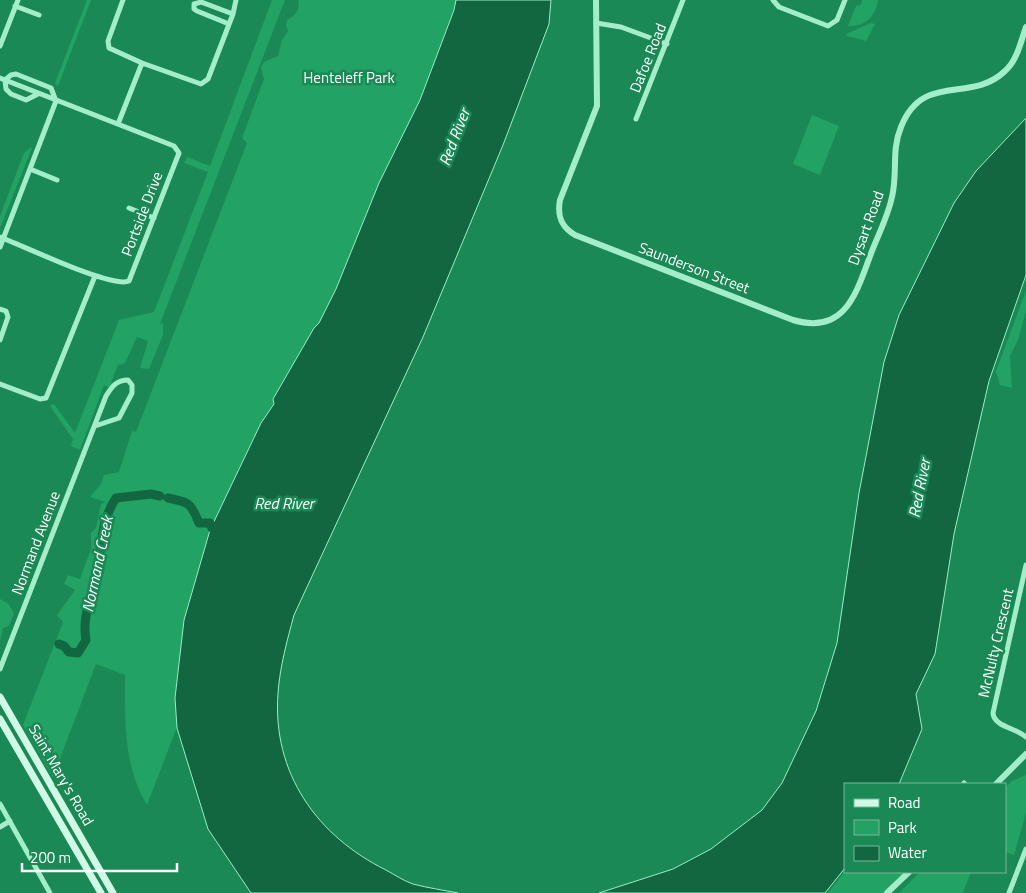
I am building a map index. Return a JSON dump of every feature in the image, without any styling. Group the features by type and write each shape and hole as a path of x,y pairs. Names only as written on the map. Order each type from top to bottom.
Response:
{"main road":[{"name":"Saint Mary's Road","path":"0,697 113,893"},
{"name":"Saint Mary's Road","path":"0,719 101,893"}],"street":[{"path":"123,0 107,44 111,51 198,84 205,83 233,14 236,0"},
{"path":"596,0 596,23 620,27 666,44"},
{"path":"773,0 777,7 828,26 837,20 845,0"},
{"path":"229,24 197,11 194,9 194,4 201,2 233,14"},
{"name":"Dafoe Road","path":"636,119 682,2"},
{"path":"0,46 16,3 39,15"},
{"name":"Saunderson Street","path":"596,23 597,106 560,200 559,216 563,226 575,235 784,317 802,323 820,323 829,320"},
{"name":"Dysart Road","path":"829,320 848,307 855,295 887,213 894,186 895,142 908,113 925,96 938,91 982,86 995,80 1007,70 1014,59 1026,27"},
{"path":"118,124 142,63"},
{"path":"0,247 2,237 56,101 51,88 16,74 3,79 6,89 11,94 26,100 38,94"},
{"name":"Portside Drive","path":"2,237 95,276 120,283 129,281 178,157 177,149 3,79"},
{"path":"30,170 56,180"},
{"path":"129,208 154,218"},
{"path":"0,384 40,399 46,398 95,276"},
{"path":"0,309 6,311 8,317 0,340"},
{"name":"Normand Avenue","path":"0,669 106,396 113,385 120,380 128,380 132,385 132,393 119,418 95,426"},
{"name":"McNulty Crescent","path":"1026,565 993,713 998,722 1021,732 1026,737"},
{"path":"1019,598 1026,600"},
{"path":"997,783 1026,754"},
{"path":"0,804 50,893"},
{"path":"0,827 10,821"},
{"path":"1010,893 1026,849"},
{"path":"888,893 908,873"}],"green space":[{"path":"87,0 91,0 58,86 55,83"},
{"path":"272,0 285,0 160,324 163,323 163,335 149,369 140,368 148,341 137,337 125,363 118,365 111,382 117,386 113,390 104,385 80,450 71,446 73,439 50,406 54,404 75,433 119,320 154,312 208,172 184,163 187,157 210,166"},
{"name":"Henteleff Park","path":"298,0 457,0 420,100 379,183 336,289 319,323 314,328 273,399 274,404 253,439 210,530 184,620 176,687 177,727 147,805 139,790 129,758 125,675 96,664 53,777 23,725 63,622 57,615 75,590 64,584 68,575 80,579 91,549 91,533 96,528 101,504 106,502 90,497 101,484 104,475 119,472 132,431 136,432 247,143 242,138 264,79 261,67 264,62 278,56 282,40 288,31 286,26 287,20 297,12"},
{"path":"862,0 878,0 875,11 869,19 860,25 848,26 856,6 861,5"},
{"path":"871,23 875,24 866,41 847,36 846,34"},
{"path":"812,115 839,126 820,175 793,164"},
{"path":"32,148 0,228 0,216 24,153"},
{"path":"1026,291 1026,311 1018,340 1010,356 1012,388 1000,385 996,371"},
{"path":"0,599 8,603 14,613 9,626 3,628 0,641"},
{"path":"1026,775 1026,813 1014,855 1006,852 1006,787 1012,781"},
{"path":"844,872 904,873 884,893 828,893"},
{"path":"919,873 971,873 963,893 899,893"}],"water":[{"name":"Red River","path":"456,0 551,0 549,24 503,145 423,337 294,615 286,644 279,683 278,722 283,750 291,775 304,799 320,820 339,839 361,856 403,880 413,884 458,893 251,893 208,829 177,728 175,698 184,620 210,530 261,423 274,404 273,399 314,328 319,323 336,289 379,183 420,100 454,10"},
{"name":"Red River","path":"1026,118 1026,275 989,381 954,534 935,654 916,694 922,729 899,783 844,783 844,869 825,893 599,893 673,869 711,849 762,810 782,783 816,711 837,643 859,493 884,362 899,315 954,203 976,171"}],"waterway":[{"name":"Normand Creek","path":"59,644 64,646 69,652 78,653 86,640 85,621 96,574 103,530 111,506 116,498 151,494 160,496"},
{"name":"Normand Creek","path":"168,498 188,504 194,511 199,523 210,523 212,528"}]}
